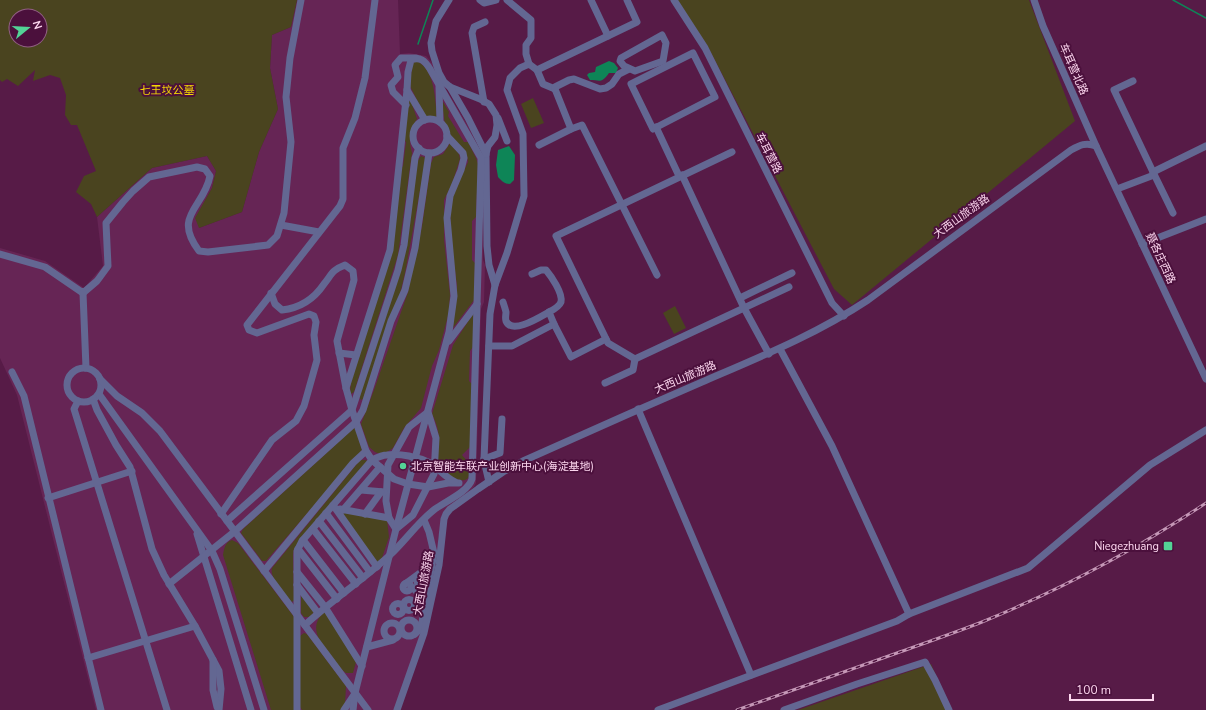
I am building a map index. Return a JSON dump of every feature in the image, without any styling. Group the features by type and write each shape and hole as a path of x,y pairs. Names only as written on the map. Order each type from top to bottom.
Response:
{"street":[{"path":"83,293 97,281 108,266 106,223 122,202 149,177 197,167 205,170 210,176 208,186 194,208 188,222 188,232 199,251 208,252 268,245 277,236 284,213 291,142 286,98 290,58 302,0"},
{"path":"221,514 272,440 296,421 304,406 317,360 314,335 316,322 314,316 309,314 257,333 249,330 247,325 340,206 343,199 342,148 355,118 365,78 375,0"},
{"path":"449,0 436,21 431,43 439,73 444,82 450,87 488,104 496,114 507,140"},
{"path":"480,0 484,3 496,0"},
{"path":"507,0 532,20 531,38 526,45 526,54 529,64 537,70 543,84 555,89 571,129"},
{"path":"591,0 608,36"},
{"path":"537,70 637,22 627,0"},
{"name":"车耳营路","path":"674,0 705,48 832,303 844,316"},
{"name":"车耳营北路","path":"1034,0 1043,26 1096,146"},
{"path":"484,102 472,33 474,27 485,22"},
{"path":"555,89 555,86 574,79 600,89 606,88 612,84 619,74 629,69 635,71 644,69 663,61 666,43 662,36 621,58 620,61 629,69"},
{"path":"693,52 715,97 656,127 653,129 631,84 693,52"},
{"path":"305,625 325,607 377,567 434,510 469,486 472,481 478,304 480,158 423,59 404,57 398,60 395,65 398,76 392,85 392,90 406,105"},
{"path":"346,388 390,250 409,64 411,60 418,58"},
{"path":"489,482 484,465 484,459 490,314 495,285 508,253 524,196 523,134 508,90 510,78 520,68 529,64"},
{"path":"1133,81 1114,90 1173,213"},
{"path":"353,710 355,693 396,529 449,332 454,296 447,218 450,196 461,170 464,158 463,153 447,136 446,131 440,122 439,85"},
{"path":"450,87 486,154"},
{"path":"407,90 425,120"},
{"path":"495,285 489,265 487,246 486,154 488,146 495,137 497,125 496,114"},
{"path":"440,122 430,119 420,123 414,132 414,138 419,148 429,153 440,150 444,146 447,136"},
{"path":"539,145 582,125 657,275"},
{"path":"656,127 768,354"},
{"name":"大西山旅游路","path":"397,710 424,633 439,564 444,519 446,514 454,506 523,461 780,349 844,316 868,300 1071,150 1080,145 1086,144 1096,146"},
{"name":"聂各庄西路","path":"1096,146 1206,379"},
{"path":"1117,189 1153,173 1206,146"},
{"path":"227,522 352,410 401,258 415,158 419,148"},
{"path":"635,359 608,343 556,236 681,175 732,152"},
{"path":"169,584 234,532 356,422 366,402 392,321 405,290 415,248 429,153"},
{"path":"1142,244 1206,219"},
{"path":"281,225 320,232"},
{"path":"0,254 45,267 83,293"},
{"path":"271,294 275,304 282,310 291,309 308,302 323,286 335,269 345,265 353,271 354,280 337,341 346,388 366,451 372,460 394,479 408,484 428,487 448,483 469,486"},
{"path":"503,302 506,313 506,321 509,325 515,326 523,325 558,307 561,297 554,278 546,270 541,270 532,274"},
{"path":"740,298 792,273"},
{"path":"635,359 789,287"},
{"path":"83,293 86,368"},
{"path":"446,344 478,304"},
{"path":"548,312 571,357 606,339"},
{"path":"489,346 512,346 554,324"},
{"path":"780,349 832,446 908,614"},
{"path":"339,352 356,355"},
{"path":"605,384 633,370 635,359"},
{"path":"96,397 85,402 78,401 72,396 68,390 68,381 69,377 74,371 86,368 94,372 117,396 142,413 160,431 368,710"},
{"path":"12,372 24,396 101,710"},
{"path":"100,379 101,386 96,397 97,410 132,472 152,549 169,584 213,658 213,690 218,710"},
{"path":"356,396 360,403 362,404 366,402"},
{"path":"96,397 117,418 212,551 220,569 264,710"},
{"path":"78,401 74,409 167,710"},
{"path":"638,410 751,675"},
{"path":"396,529 389,518 384,492 388,465 409,427 428,412"},
{"path":"396,529 413,515 434,474 436,438 428,412"},
{"path":"484,459 500,453 502,419"},
{"path":"658,710 897,621 908,614 1028,568 1150,465 1206,430"},
{"path":"264,571 353,463 366,451"},
{"path":"298,709 297,572 298,549 303,540 326,513 334,507 372,460 386,455 416,458 430,463 459,484"},
{"path":"343,510 380,467"},
{"path":"48,498 132,472"},
{"path":"361,490 384,492"},
{"path":"365,514 384,492"},
{"path":"351,501 353,512"},
{"path":"334,507 389,518"},
{"path":"334,507 377,567"},
{"path":"326,513 370,572"},
{"path":"393,640 384,634 385,626 393,623 398,625 403,634 407,636 412,636 421,628 425,601 426,579 432,567 434,553 429,532 424,520"},
{"path":"319,521 362,578"},
{"path":"313,528 356,584"},
{"path":"196,530 251,710"},
{"path":"303,540 344,593"},
{"path":"298,549 336,599"},
{"path":"405,584 424,570 432,567"},
{"path":"297,572 325,607 362,666"},
{"path":"420,585 417,580 420,577 426,579"},
{"path":"297,585 318,613"},
{"path":"404,607 404,601 408,599 425,601"},
{"path":"367,647 393,640 398,637 403,622 410,620 416,625 417,630 415,634"},
{"path":"88,658 195,626"},
{"path":"784,710 924,662 935,680 949,710"},
{"path":"344,710 355,693"}],"shaded area":[{"path":"297,0 398,0 400,54 409,53 426,56 433,64 437,74 471,131 483,159 483,260 485,265 484,302 481,309 476,483 474,487 442,516 438,540 440,542 423,629 394,710 96,710 17,395 0,358 0,248 45,261 84,288 103,266 97,217 152,168 207,156 216,171 212,188 204,203 199,228 242,212 259,152 278,109 270,68 272,35 291,27"},
{"path":"609,61 614,63 618,68 616,73 609,73 600,81 590,80 587,75 589,73 595,72 596,67"},
{"path":"509,146 515,155 514,180 508,184 498,177 496,165 498,150"}],"green space":[{"name":"七王坟公墓","path":"0,0 297,0 291,27 272,35 270,68 278,109 259,152 242,212 199,228 195,218 212,188 216,171 207,156 152,168 97,217 91,204 76,192 84,176 96,171 77,125 71,125 65,115 66,95 60,78 50,75 33,81 35,70 18,86 7,79 2,82 0,80"},
{"path":"677,0 1029,0 1075,121 852,305 834,289 708,47"},
{"path":"416,61 427,70 433,85 437,117 426,118 410,86 412,64"},
{"path":"533,98 544,123 531,128 521,104"},
{"path":"408,101 411,101 417,119 410,135 412,153 398,255 354,392 351,394 352,375 384,275 400,169 403,166 406,142 403,139"},
{"path":"443,102 449,112 448,116 464,142 468,142 478,164 476,217 472,221 472,260 475,263 474,300 453,328 457,286 451,240 451,198 468,162 467,156 463,149 449,134 445,125"},
{"path":"450,143 459,154 460,159 452,184 444,200 444,240 450,294 449,312 421,408 404,428 393,448 380,454 369,447 361,424 408,292 422,226 431,163 434,157 443,154"},
{"path":"421,156 426,158 399,298 363,399 361,400 359,397 392,295 417,162"},
{"path":"675,306 686,328 674,334 663,313"},
{"path":"474,312 473,347 470,351 469,381 472,384 471,446 462,455 470,464 470,470 467,479 459,480 445,471 439,463 438,434 436,423 432,414 453,345"},
{"path":"355,427 362,450 266,561 262,561 241,533 243,529"},
{"path":"360,460 368,461 294,549 294,601 291,602 275,581 272,568"},
{"path":"340,511 387,520 389,537 382,558 377,563"},
{"path":"232,540 238,543 295,618 295,710 271,710 223,555 226,544"},
{"path":"301,593 314,612 310,617 304,617 301,613"},
{"path":"325,612 356,662 353,673 346,673 342,670 320,642 316,626 319,619"},
{"path":"304,633 307,634 346,686 345,704 341,710 302,710 300,707 300,636"},
{"path":"931,664 951,710 798,710"}],"waterway":[{"path":"418,44 433,0"},
{"path":"1173,0 1206,18"}],"railway":[{"path":"737,710 950,634 1011,610 1097,568 1152,537 1206,503"}],"place":[{"name":"北京智能车联产业创新中心(海淀基地)","path":"403,466"},
{"name":"Niegezhuang","path":"1168,546"}]}
